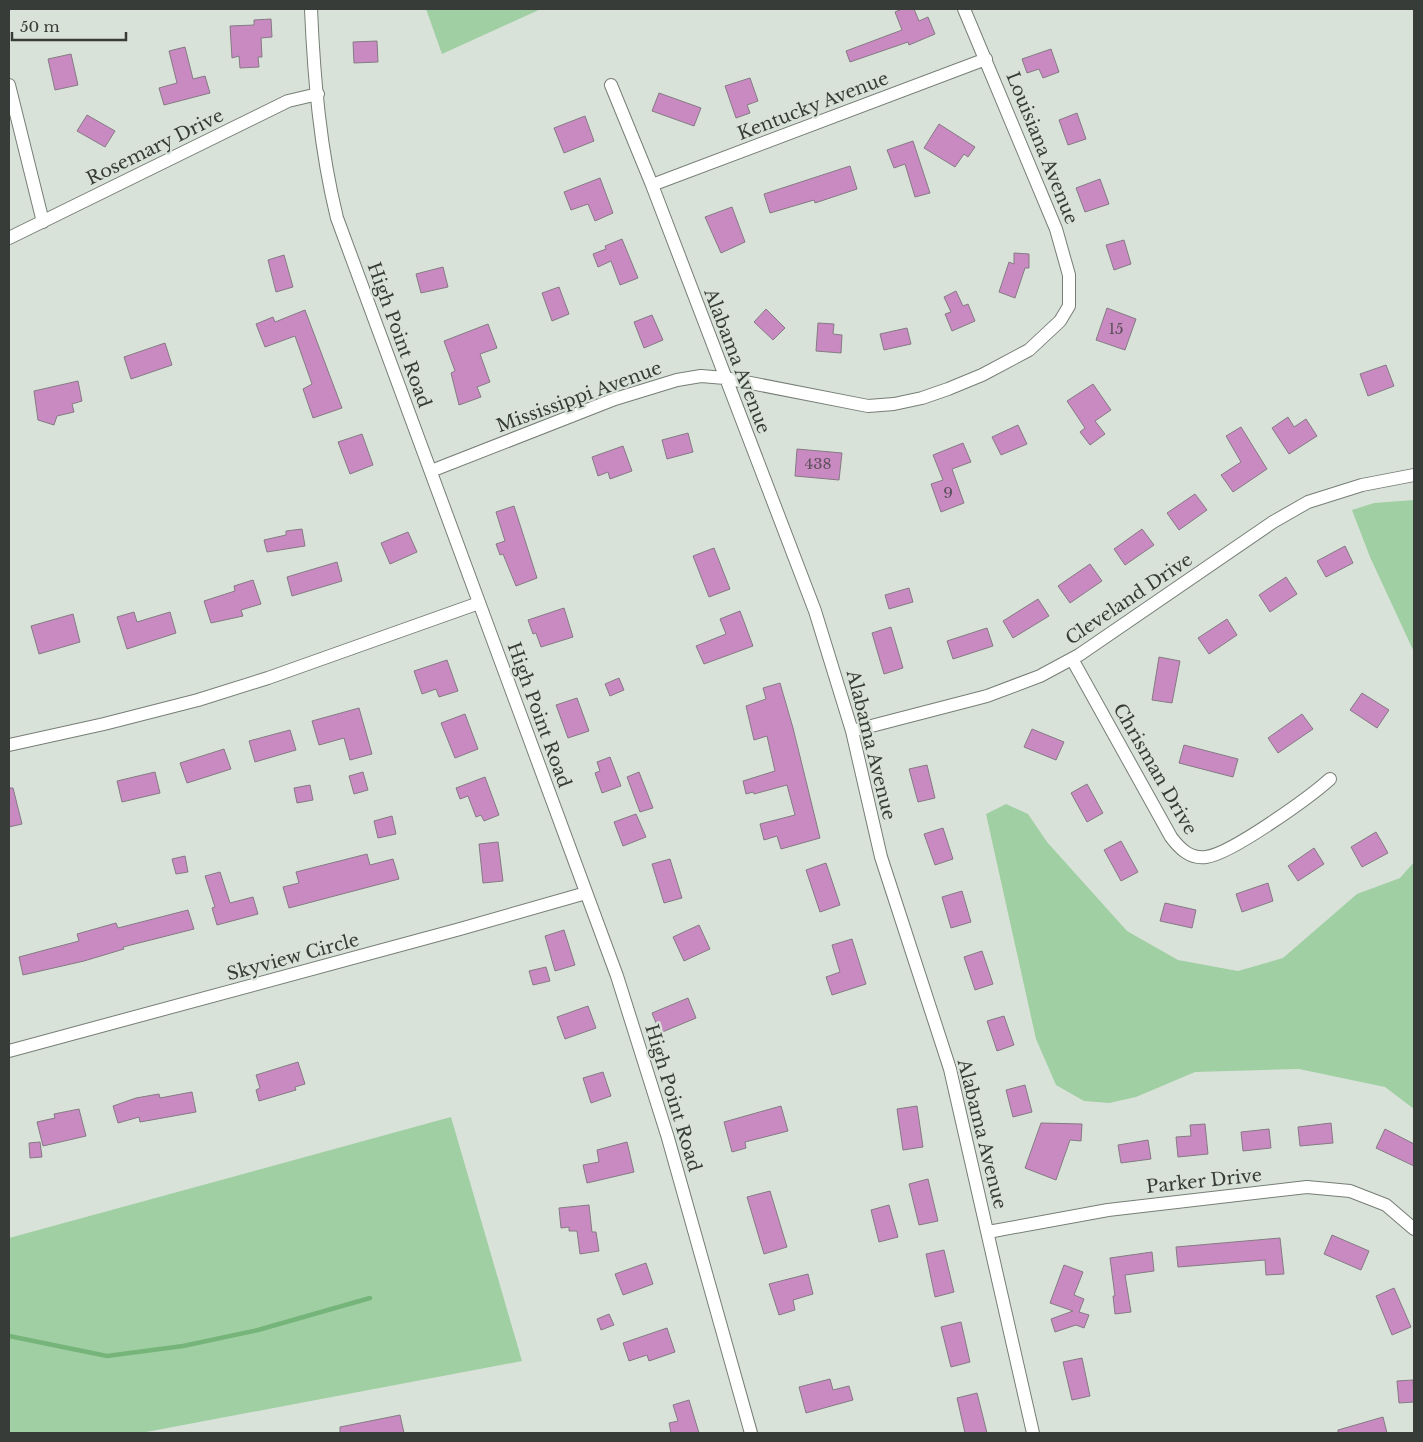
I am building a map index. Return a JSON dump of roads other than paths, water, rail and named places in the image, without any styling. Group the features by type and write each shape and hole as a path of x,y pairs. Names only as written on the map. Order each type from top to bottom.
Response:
{"street":[{"name":"High Point Road","path":"311,9 319,125 326,172 337,218 620,985 667,1134 751,1433"},
{"name":"Louisiana Avenue","path":"964,9 1064,250 1069,275 1068,306"},
{"name":"Kentucky Avenue","path":"652,186 986,59"},
{"name":"Alabama Avenue","path":"611,85 652,186 815,611 852,731 881,857 950,1070 1033,1433"},
{"path":"9,86 43,222"},
{"name":"Rosemary Drive","path":"9,238 288,101 318,94"},
{"name":"Mississippi Avenue","path":"431,471 616,399 677,380 701,376 725,378 868,406 894,404 922,398 982,374 1029,350 1060,321 1068,306"},
{"name":"Cleveland Drive","path":"852,731 987,696 1040,676 1072,659 1273,522 1308,502 1362,485 1414,475"},
{"path":"9,745 104,724 198,700 264,679 478,603"},
{"name":"Chrisman Drive","path":"1072,659 1171,837 1182,850 1193,856 1206,857 1230,847 1310,798 1330,778"},
{"name":"Skyview Circle","path":"9,1051 469,927 586,893"},
{"name":"Parker Drive","path":"988,1232 1108,1210 1307,1188 1350,1191 1361,1195 1386,1205 1414,1229"}],"waterway":[{"path":"9,1336 107,1356 183,1346 258,1330 370,1298"}]}
